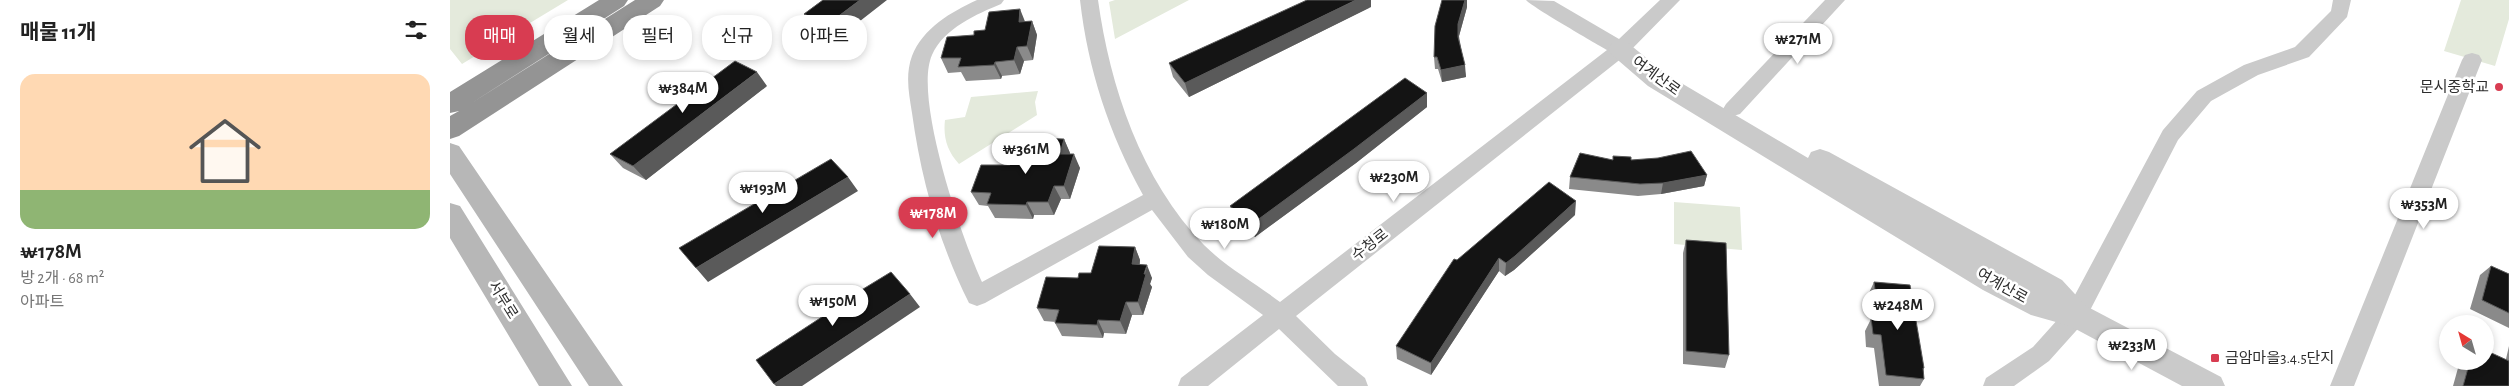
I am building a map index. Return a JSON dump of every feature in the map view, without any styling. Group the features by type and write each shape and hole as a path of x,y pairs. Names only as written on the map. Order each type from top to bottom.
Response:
{"highway":[{"path":"450,104 616,0"},
{"path":"450,129 652,0"},
{"path":"450,134 486,106"}],"main road":[{"path":"450,154 607,386"},
{"name":"서부로","path":"450,214 556,386"}],"street":[{"path":"995,0 964,14 940,32 928,44 918,68 925,143 941,205 958,257 977,296 1156,198"},
{"path":"1089,0 1096,51 1114,109 1156,198 1168,217 1197,252 1280,316 1356,386"},
{"path":"1535,0 1548,5 1620,49"},
{"name":"수청로","path":"1190,386 1620,49 1671,0"},
{"path":"1733,108 1836,0"},
{"path":"1994,386 2040,354 2076,316 2170,135 2204,96 2251,70 2302,52 2320,36 2340,13 2342,0"},
{"name":"여계산로","path":"1620,49 1668,70 2052,288 2076,316"},
{"name":"여계산로","path":"1620,49 1657,80 1976,272 2041,307 2076,316 2210,386"},
{"path":"2342,386 2472,60"}],"shaded area":[{"path":"450,0 568,0 534,21 534,15 465,15 465,60 469,60 462,64 450,49"},
{"path":"1115,0 1189,0 1115,39 1109,2"},
{"path":"2461,0 2509,0 2509,19 2495,66 2444,51"},
{"path":"1038,91 1035,102 1037,115 959,164 951,154 947,143 945,120 965,117 971,97"},
{"path":"1674,202 1740,207 1742,250 1674,244"}],"building":[{"path":"823,0 860,0 840,15 804,14"},
{"path":"1307,0 1356,0 1185,83 1169,63"},
{"path":"1442,0 1465,0 1458,24 1458,37 1465,65 1441,70 1437,57 1434,57 1435,26"},
{"path":"1020,9 1019,22 1032,21 1027,46 1017,47 1014,60 995,62 994,65 958,67 961,58 941,58 947,37 974,35 974,31 985,30 989,12"},
{"path":"735,61 757,72 633,166 610,154"},
{"path":"1405,78 1427,93 1252,224 1230,206"},
{"path":"1031,138 1064,139 1060,154 1074,154 1064,186 1054,186 1048,202 1027,202 1026,205 987,204 991,193 971,192 981,165 1010,165 1012,161 1023,161"},
{"path":"1691,151 1707,175 1663,183 1640,184 1570,177 1580,153 1613,160 1613,156 1631,157 1631,160 1658,158"},
{"path":"831,159 848,177 696,268 679,248"},
{"path":"1549,182 1576,201 1506,263 1499,258 1431,363 1396,346 1454,259 1457,260"},
{"path":"1686,240 1726,243 1729,355 1686,351"},
{"path":"1099,246 1135,247 1132,264 1147,265 1138,302 1126,302 1120,321 1098,320 1097,325 1055,323 1059,310 1037,308 1046,277 1078,278 1079,273 1091,273"},
{"path":"2491,266 2509,274 2509,313 2482,300"},
{"path":"891,272 910,294 774,384 756,360 828,313 827,311"},
{"path":"1874,282 1910,285 1924,368 1924,379 1886,375 1881,335 1873,334 1871,318 1879,319"},
{"path":"2494,354 2509,361 2509,386 2463,386 2467,370 2494,370"}],"place":[{"name":"문시중학교","path":"2499,87"},
{"name":"금암마을3.4.5단지","path":"2215,358"}]}
